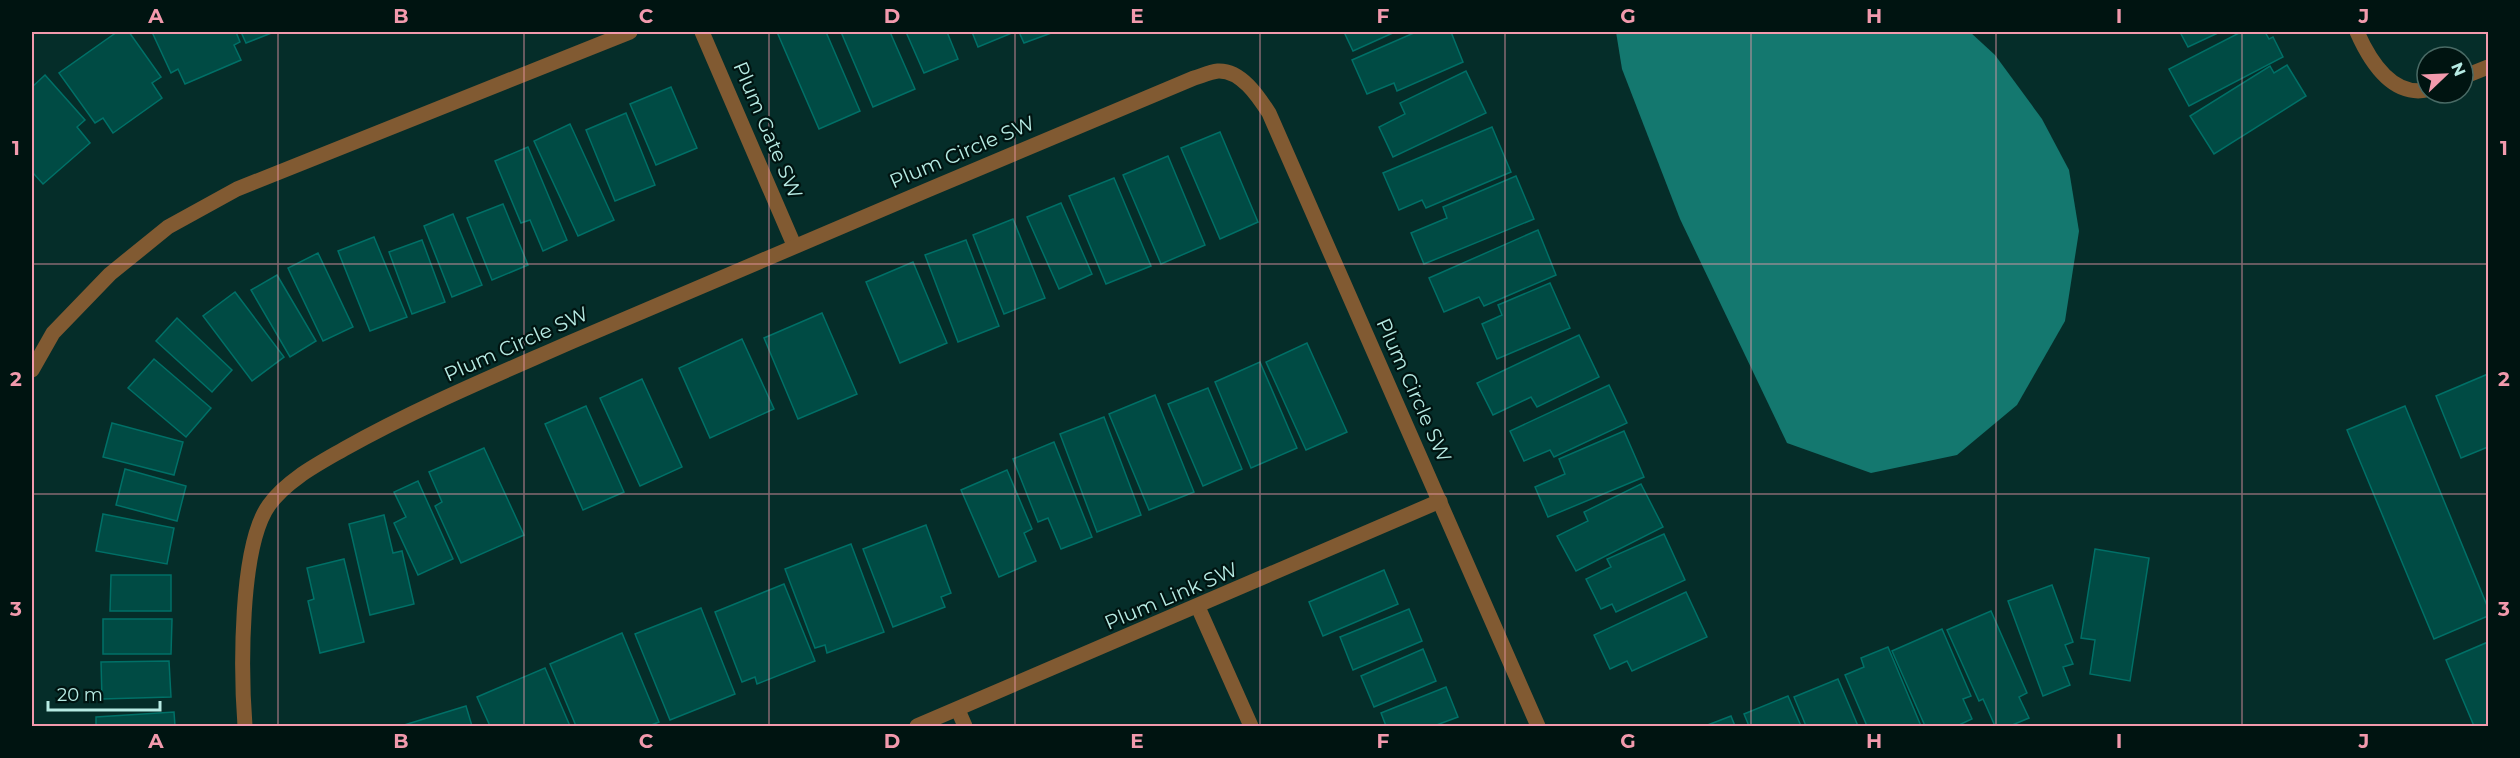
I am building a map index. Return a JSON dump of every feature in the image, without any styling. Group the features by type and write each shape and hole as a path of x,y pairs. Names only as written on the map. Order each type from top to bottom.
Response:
{"street":[{"path":"32,370 53,333 110,274 168,227 237,189 630,32"},
{"name":"Plum Gate SW","path":"702,32 794,246"},
{"path":"2357,32 2370,59 2393,83 2415,89"},
{"name":"Plum Circle SW","path":"245,726 243,697 246,581 253,539 268,506 290,483 397,419 794,246 1194,78 1219,71 1231,74 1245,83 1258,96 1269,113 1538,726"},
{"name":"Plum Link SW","path":"917,726 1440,501"},
{"path":"1198,607 1251,726"},
{"path":"958,710 965,726"}],"water":[{"path":"1616,32 1970,32 1995,55 2042,119 2069,170 2079,231 2065,321 2017,405 1957,455 1871,473 1787,443 1680,219 1622,69"}],"building":[{"path":"117,32 129,32 161,77 152,83 162,98 113,133 103,118 95,123 59,73"},
{"path":"152,32 236,32 240,42 234,45 241,60 185,84 178,69 171,73"},
{"path":"241,32 274,32 246,43"},
{"path":"777,32 826,32 860,111 819,129"},
{"path":"841,32 890,32 915,89 873,107"},
{"path":"906,32 947,32 958,59 924,73"},
{"path":"972,32 1011,32 1012,33 978,47"},
{"path":"1019,32 1054,32 1024,43"},
{"path":"1344,32 1395,32 1353,51"},
{"path":"1416,32 1451,32 1463,62 1397,91 1394,83 1367,94 1352,60"},
{"path":"2180,32 2220,32 2188,47"},
{"path":"2241,32 2265,32 2269,39 2273,37 2283,57 2189,106 2169,69"},
{"path":"2287,65 2306,96 2214,154 2190,116 2270,66 2274,73"},
{"path":"1466,71 1486,113 1393,157 1379,127 1405,114 1400,103"},
{"path":"45,75 85,120 77,127 90,143 43,184 34,174 32,176 32,87"},
{"path":"671,87 697,148 656,165 630,104"},
{"path":"626,113 655,185 615,201 586,130"},
{"path":"570,124 614,220 578,236 534,141"},
{"path":"1492,127 1511,172 1426,208 1422,200 1399,210 1383,173"},
{"path":"1220,132 1258,222 1220,239 1181,148"},
{"path":"528,147 567,240 543,251 530,220 521,223 495,161"},
{"path":"1168,156 1205,245 1161,264 1123,175"},
{"path":"1516,176 1534,219 1424,264 1411,233 1447,218 1443,207"},
{"path":"1114,178 1151,266 1106,284 1069,196"},
{"path":"1061,203 1092,274 1059,289 1027,217"},
{"path":"503,204 528,265 492,280 467,218"},
{"path":"453,214 482,285 452,297 424,226"},
{"path":"1013,219 1045,298 1004,314 973,235"},
{"path":"1538,230 1556,275 1484,306 1479,297 1444,312 1429,278"},
{"path":"374,237 407,317 370,331 338,251"},
{"path":"422,240 445,302 412,314 389,252"},
{"path":"966,240 999,326 958,342 925,255"},
{"path":"318,253 353,327 323,341 288,268"},
{"path":"913,262 947,343 900,363 866,282"},
{"path":"277,275 316,341 290,357 251,290"},
{"path":"1550,283 1570,328 1497,359 1482,324 1502,315 1498,305"},
{"path":"235,292 284,357 252,381 203,316"},
{"path":"822,313 857,394 798,419 764,338"},
{"path":"177,318 232,370 212,392 156,341"},
{"path":"1579,335 1599,377 1537,407 1531,397 1493,415 1477,383"},
{"path":"742,339 774,409 710,438 679,368"},
{"path":"1307,343 1347,432 1306,450 1266,362"},
{"path":"154,359 211,408 186,437 128,388"},
{"path":"1260,362 1297,448 1251,468 1215,382"},
{"path":"2488,374 2488,447 2461,458 2436,396"},
{"path":"642,379 682,467 640,486 600,398"},
{"path":"1609,385 1627,423 1554,457 1550,450 1524,461 1510,431"},
{"path":"1208,388 1242,469 1203,486 1168,404"},
{"path":"1155,395 1194,492 1149,510 1109,414"},
{"path":"586,406 624,492 583,510 545,424"},
{"path":"2405,406 2488,608 2488,616 2434,639 2347,430"},
{"path":"1104,417 1141,515 1097,532 1060,434"},
{"path":"112,423 183,442 174,475 103,457"},
{"path":"1624,431 1644,477 1548,517 1535,487 1565,474 1559,459"},
{"path":"1054,442 1092,537 1061,549 1048,518 1038,522 1013,459"},
{"path":"484,448 524,535 461,563 435,506 442,502 429,472"},
{"path":"125,469 186,486 177,521 116,505"},
{"path":"1007,470 1032,529 1024,533 1036,561 999,577 961,490"},
{"path":"418,481 453,559 418,575 394,523 406,517 394,492"},
{"path":"1641,484 1663,527 1576,571 1557,536 1588,521 1584,512"},
{"path":"103,514 174,528 167,564 96,551"},
{"path":"384,515 393,553 402,551 414,604 370,615 349,524"},
{"path":"926,525 951,593 941,597 945,607 893,627 863,549"},
{"path":"1664,534 1685,580 1616,612 1612,604 1601,609 1586,579 1611,567 1607,559"},
{"path":"851,544 884,632 827,653 825,645 815,648 785,569"},
{"path":"2095,549 2149,558 2130,681 2090,674 2095,640 2081,638"},
{"path":"344,559 364,642 320,653 308,601 314,599 307,568"},
{"path":"1384,570 1398,604 1323,636 1309,602"},
{"path":"111,575 171,575 171,611 110,611"},
{"path":"784,584 815,661 757,684 755,677 742,682 715,612"},
{"path":"2052,585 2073,642 2065,645 2073,664 2063,667 2070,685 2043,696 2008,601"},
{"path":"1686,592 1707,637 1632,671 1627,661 1610,669 1594,635"},
{"path":"701,608 735,694 670,720 635,634"},
{"path":"1409,609 1422,641 1353,670 1340,637"},
{"path":"1991,611 2027,693 2019,697 2029,718 2010,726 1995,726 1983,699 1979,701 1947,630"},
{"path":"103,619 172,619 171,654 103,654"},
{"path":"1942,629 1971,696 1963,699 1972,719 1961,724 1963,726 1925,726 1892,651"},
{"path":"622,633 659,722 649,726 576,726 550,664"},
{"path":"2488,642 2488,726 2474,726 2446,660"},
{"path":"1888,647 1921,726 1867,726 1845,675 1864,667 1861,658"},
{"path":"1423,649 1436,681 1374,707 1361,676"},
{"path":"169,661 171,697 102,699 101,662"},
{"path":"545,668 570,726 490,726 477,697"},
{"path":"1838,679 1858,726 1806,726 1794,697"},
{"path":"1446,687 1458,717 1434,726 1386,726 1381,713"},
{"path":"1788,696 1801,726 1749,726 1744,714"},
{"path":"466,706 472,726 401,726"},
{"path":"174,712 175,726 96,726 96,717"},
{"path":"1731,716 1735,726 1705,726"}]}
